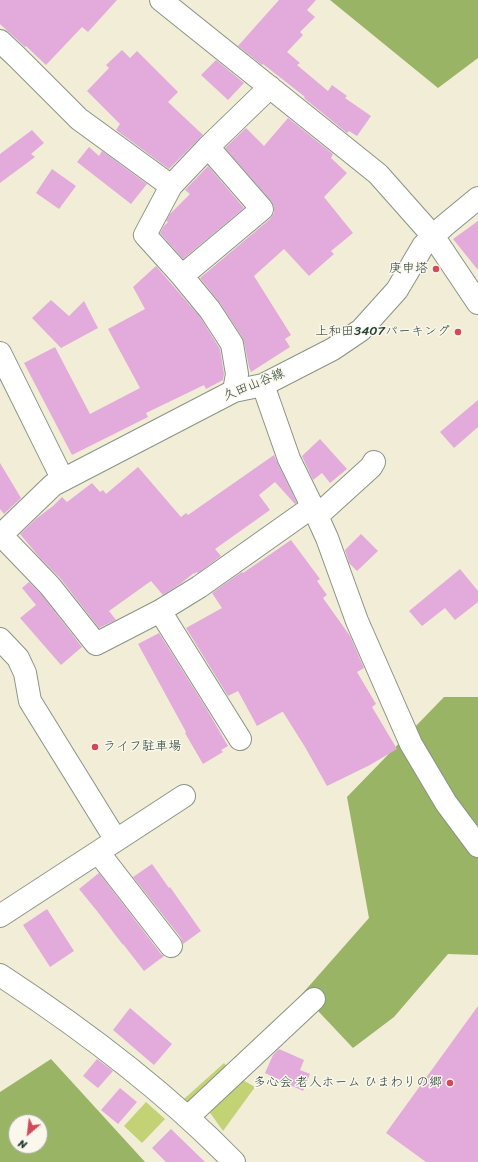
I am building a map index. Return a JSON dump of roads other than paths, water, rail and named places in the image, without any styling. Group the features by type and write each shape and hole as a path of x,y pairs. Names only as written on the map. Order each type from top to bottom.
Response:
{"street":[{"path":"161,0 378,174 433,236 478,303"},
{"path":"0,41 79,119 171,186"},
{"path":"234,391 237,374 232,344 210,310 145,235 171,186 208,147 270,87"},
{"path":"182,276 262,208 208,147"},
{"name":"久田山谷線","path":"0,536 53,485 234,391 263,385 333,349 361,330 398,290 423,246 444,226 478,198"},
{"path":"0,353 63,480"},
{"path":"263,385 289,459 327,538 357,621 411,744 446,803 478,846"},
{"path":"0,536 50,586 96,644 160,611 200,587 315,511 371,467 374,462"},
{"path":"160,611 240,739"},
{"path":"0,639 18,658 25,673 30,701 116,840"},
{"path":"0,916 184,796"},
{"path":"98,852 171,946"},
{"path":"0,975 92,1039 157,1090 188,1117 234,1162"},
{"path":"188,1117 314,999"}],"place":[{"name":"庚申塔","path":"436,269"},
{"name":"上和田3407パーキング","path":"458,332"},
{"name":"ライフ駐車場","path":"95,747"},
{"name":"多心会 老人ホーム ひまわりの郷","path":"450,1083"}]}
